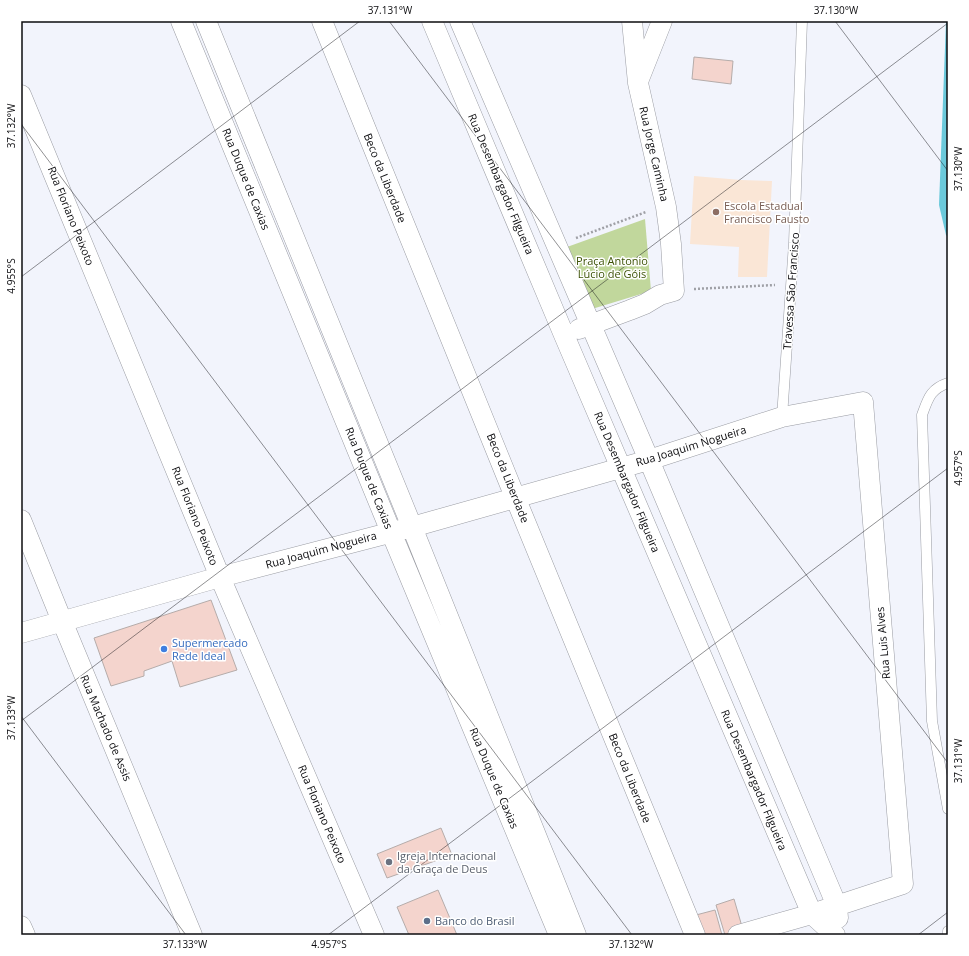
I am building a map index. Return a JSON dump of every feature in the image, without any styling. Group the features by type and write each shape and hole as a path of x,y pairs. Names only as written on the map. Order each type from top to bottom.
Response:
{"street":[{"name":"Rua Duque de Caxias","path":"182,21 391,532 559,935"},
{"name":"Rua Duque de Caxias","path":"206,21 576,935"},
{"name":"Beco da Liberdade","path":"322,21 515,498 695,935"},
{"name":"Rua Desembargador Filgueira","path":"432,21 620,468 812,914 835,935"},
{"path":"460,21 649,460 837,906 840,935"},
{"name":"Rua Jorge Caminha","path":"632,21 638,83 666,207 671,244 674,291"},
{"path":"638,83 662,21"},
{"name":"Rua Floriano Peixoto","path":"21,95 220,577 374,935"},
{"path":"531,255 557,245"},
{"path":"564,335 640,306 660,295 674,291"},
{"name":"Rua Joaquim Nogueira","path":"21,633 220,577 412,527 649,460 782,417 863,402"},
{"name":"Rua Luis Alves","path":"837,906 903,884 863,402"},
{"name":"Rua Machado de Assis","path":"21,520 192,935"},
{"path":"738,935 837,906"},
{"path":"21,926 25,935"}],"lane":[{"name":"Travessa São Francisco","path":"782,417 794,243 802,21"},
{"path":"948,383 935,389 927,400 922,415 932,721 948,809"}],"path":[{"path":"557,245 643,213"},
{"path":"674,291 773,285 792,282"}],"shaded area":[{"path":"694,176 772,181 767,277 738,277 739,247 690,244"}],"green space":[{"name":"Praça Antonio Lúcio de Góis","path":"645,219 651,291 592,309 567,247"}],"water":[{"path":"946,21 948,21 948,237 946,235 939,205"}],"building":[{"path":"694,57 733,61 731,84 692,79"},
{"name":"Supermercado Rede Ideal","path":"211,600 237,670 180,687 172,661 144,671 144,676 111,686 94,638"},
{"path":"441,828 452,855 387,878 377,854"},
{"name":"Banco do Brasil","path":"438,890 457,935 409,935 397,907"},
{"path":"734,899 743,930 725,935 716,905"},
{"path":"715,910 722,935 702,935 696,915"}],"place":[{"name":"Escola Estadual Francisco Fausto","path":"716,212"},
{"name":"Supermercado Rede Ideal","path":"164,649"},
{"name":"Igreja Internacional da Graça de Deus","path":"389,862"},
{"name":"Banco do Brasil","path":"427,921"}]}
